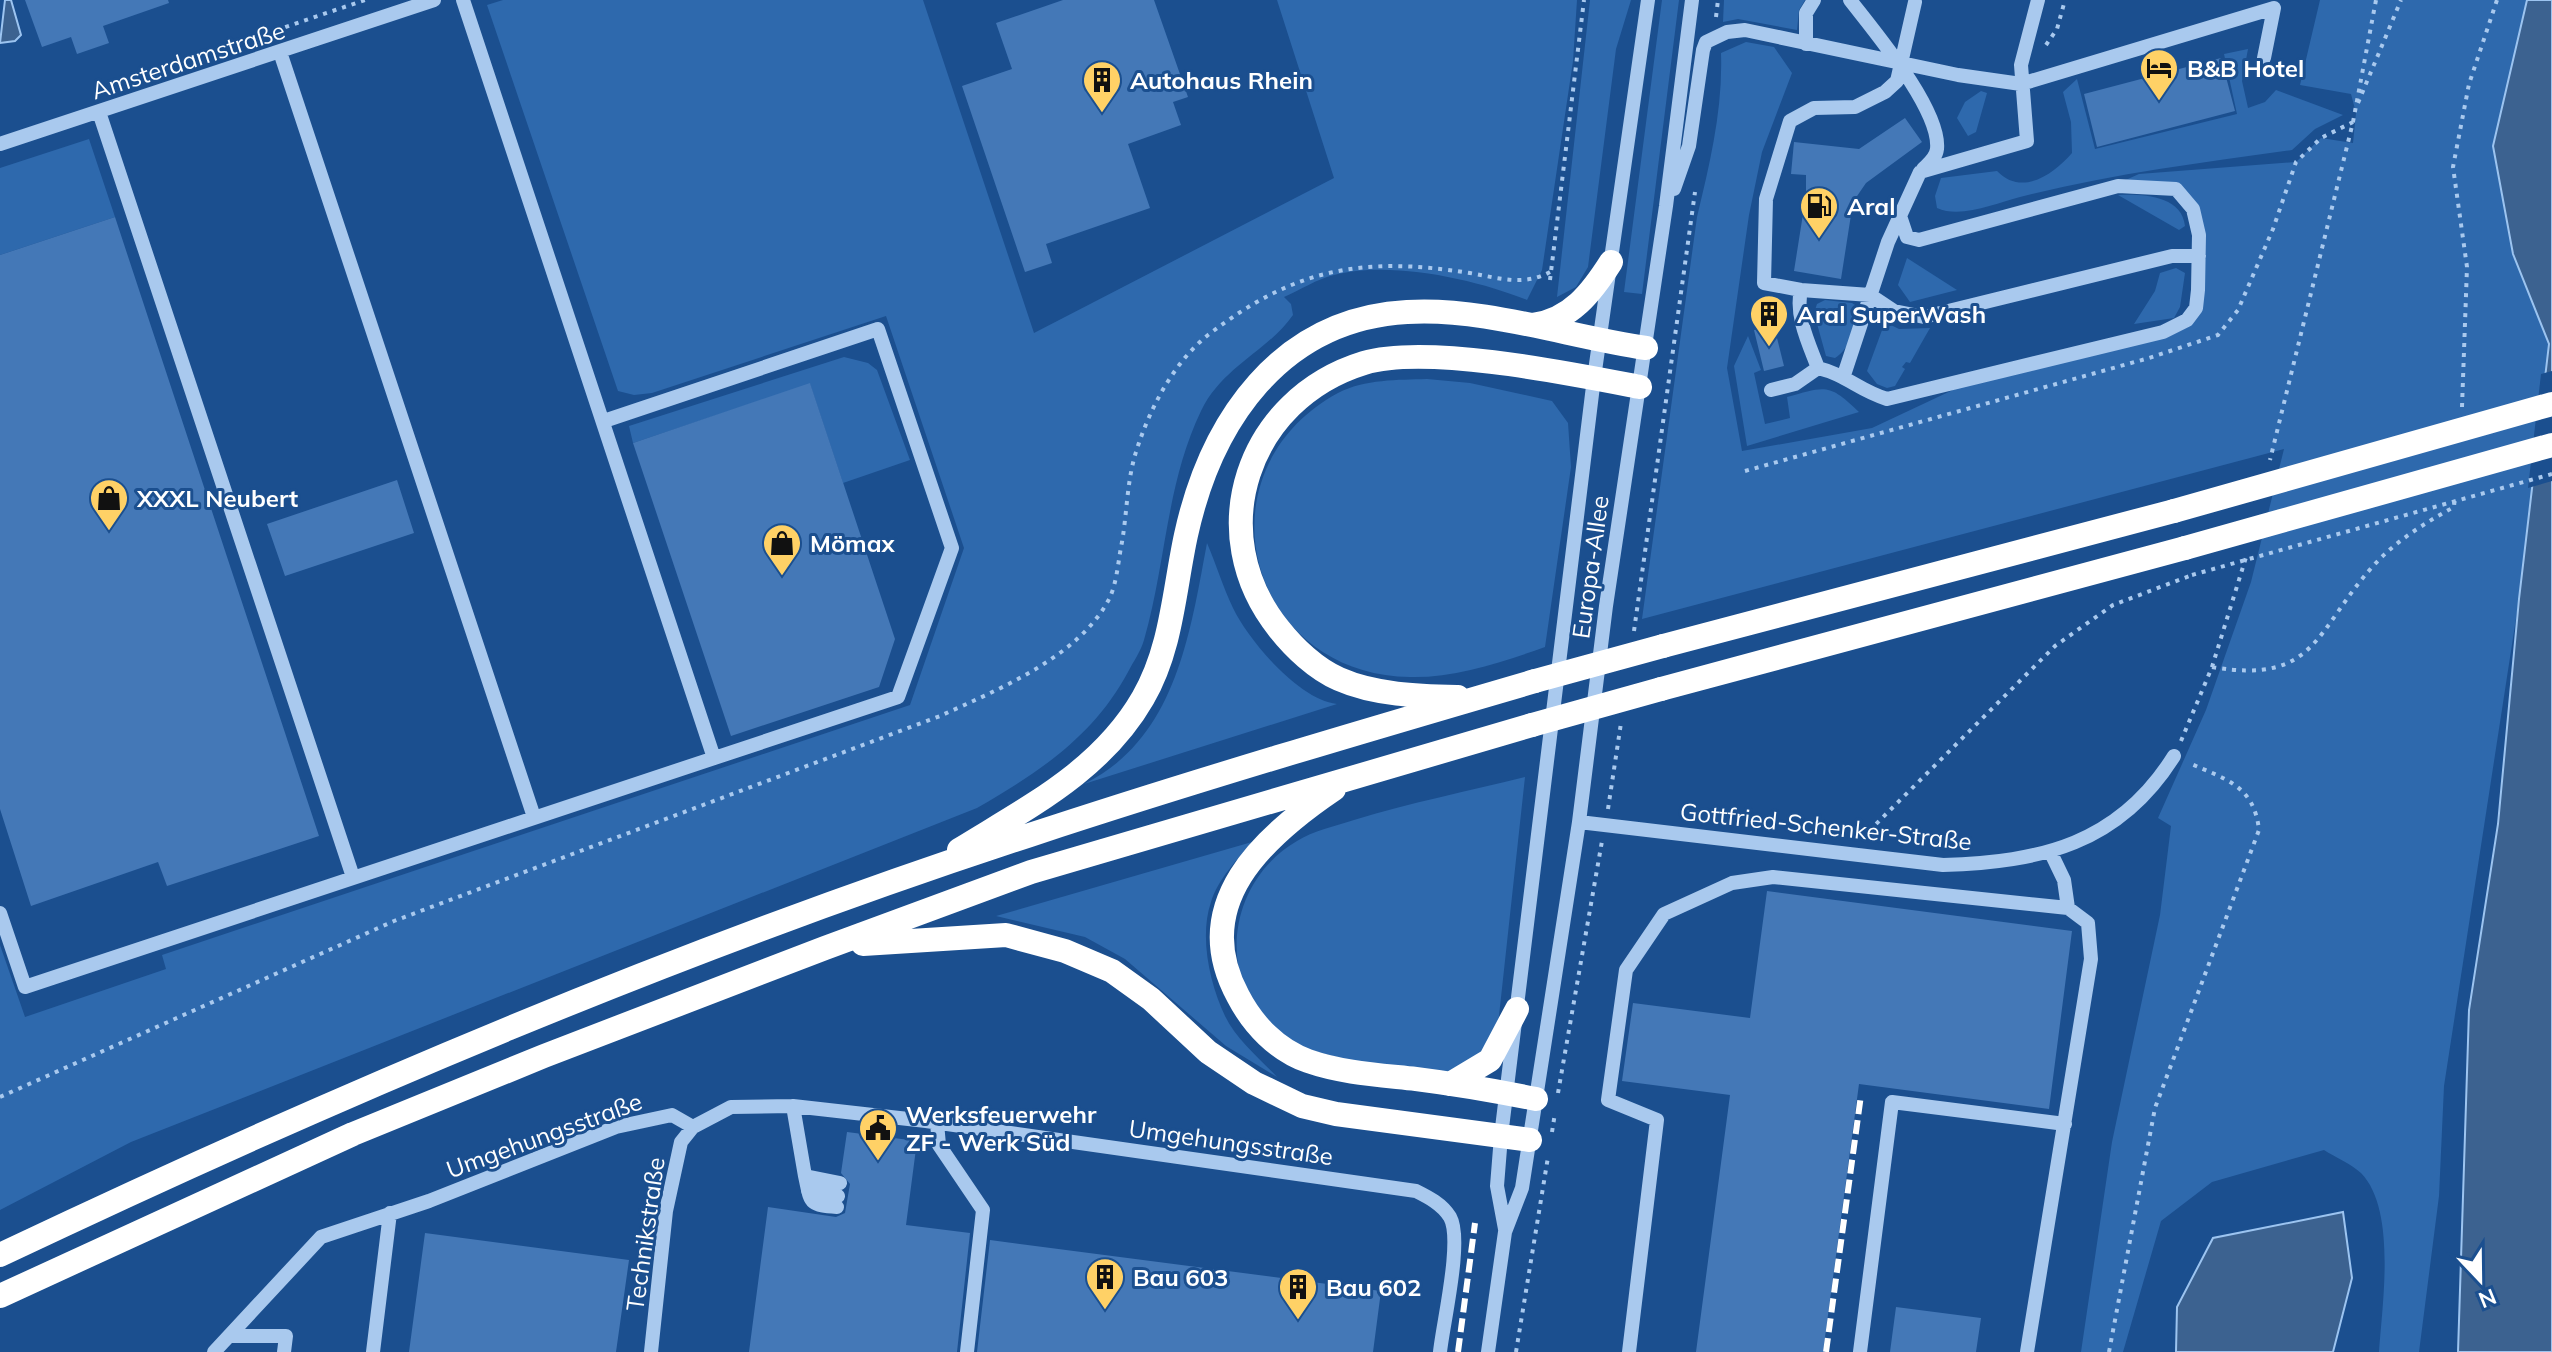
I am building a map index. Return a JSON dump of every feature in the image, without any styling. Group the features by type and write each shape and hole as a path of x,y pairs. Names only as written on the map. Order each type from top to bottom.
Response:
{"highway":[{"path":"1526,326 1548,323 1569,311 1590,295 1611,262"},
{"path":"917,876 1078,775 1117,736 1143,698 1160,660 1172,617 1197,491 1209,456 1241,402 1266,376 1315,338 1379,316 1440,313 1646,348"},
{"path":"1476,698 1403,695 1338,679 1290,644 1256,596 1246,572 1238,515 1244,484 1259,448 1298,402 1320,384 1363,363 1385,358 1428,357 1594,378 1640,387"},
{"path":"0,1255 349,1095 661,969 1029,835 1535,681 2174,511 2552,404"},
{"path":"0,1296 353,1134 557,1050 1031,872 1532,725 2552,445"},
{"path":"1355,776 1300,812 1240,874 1226,907 1223,963 1247,1015 1264,1034 1305,1060 1341,1070 1536,1099"},
{"path":"825,948 923,938 1006,935 1065,951 1112,971 1151,999 1208,1052 1254,1083 1302,1106 1530,1140"},
{"path":"1450,1084 1490,1060 1517,1009"}],"street":[{"name":"Amsterdamstraße","path":"0,144 434,0"},
{"path":"463,0 714,758"},
{"name":"Europa-Allee","path":"1505,1232 1497,1186 1501,1136 1594,378 1648,0"},
{"name":"Europa-Allee","path":"1505,1232 1522,1188 1579,822 1606,606 1646,348 1692,0"},
{"path":"1806,44 1806,13 1814,0"},
{"path":"1844,375 1900,216 1920,172 1934,158 1935,138 1930,120 1899,63 1850,0"},
{"path":"1920,172 2027,141 2021,84 2024,52 2038,0"},
{"path":"1915,2 1897,81 1869,102 1855,107 1814,108 1790,121 1766,199 1764,283 1801,290 1870,295 1894,311 1924,317 2172,256 2199,256"},
{"path":"1666,206 1689,146 1706,42 1727,32 1745,30 1899,63 2021,84 2274,8 2264,58"},
{"path":"280,52 534,817"},
{"path":"99,112 353,877"},
{"path":"1771,390 1795,384 1818,368 1844,375 1866,393 1887,399 2163,332 2187,320 2196,308 2199,256 2193,209 2176,189 2118,186 1919,240 1907,237 1900,216"},
{"path":"1801,290 1798,300 1804,331 1818,368"},
{"path":"0,913 25,987 898,697 952,548 878,329 604,421"},
{"name":"Gottfried-Schenker-Straße","path":"1579,822 1943,865 1999,863 2051,853 2104,829 2125,814 2158,782 2174,756"},
{"path":"2051,853 2064,880 2068,908"},
{"path":"1629,1352 1657,1120 1608,1100 1626,970 1664,914 1732,883 1773,877 2068,908 2088,923 2091,959 2027,1352"},
{"path":"1860,1352 1892,1102 2065,1124"},
{"path":"793,1106 807,1183 814,1205 838,1196 807,1183"},
{"name":"Umgehungsstraße","path":"214,1352 321,1237 645,1119 672,1115 693,1127 731,1107 793,1106 937,1123 1416,1191 1433,1200 1450,1218 1455,1236 1440,1352"},
{"path":"937,1123 939,1145 983,1210 967,1352"},
{"name":"Technikstraße","path":"651,1352 666,1211 681,1142 693,1127"},
{"path":"373,1352 390,1213"},
{"path":"1488,1352 1505,1232"},
{"path":"231,1336 286,1336 284,1352"}],"path":[{"path":"187,60 365,0"},
{"path":"1550,280 1584,0"},
{"path":"2057,29 2065,0"},
{"path":"2353,122 2376,0"},
{"path":"2357,105 2401,0"},
{"path":"2462,409 2467,267 2453,167 2469,84 2497,0"},
{"path":"0,1097 394,921 940,716 1026,676 1089,628 1110,600 1135,455 1173,373 1205,338 1246,307 1289,283 1357,267 1408,267 1526,281 1552,271"},
{"path":"1849,852 1947,750 2065,638 2113,605 2192,575 2552,474"},
{"path":"2212,667 2260,673 2293,662 2311,647 2375,564 2415,529 2454,507 2455,493"},
{"path":"2109,1352 2155,1108 2259,830 2257,811 2236,784 2174,756 2212,667 2249,551"}],"shaded area":[{"path":"5,0 11,0 21,35 15,41 0,43"},
{"path":"503,0 923,0 1034,333 1334,178 1277,0 1577,0 1573,61 1542,270 1527,300 1458,279 1380,270 1328,277 1284,297 1291,304 1293,315 1283,328 1233,370 1210,395 1189,439 1173,495 1151,611 1139,652 1098,716 1063,751 977,808 131,1142 0,1210 0,945 25,1017 166,969 162,955 910,705 964,548 886,316 652,393 634,395 618,391 487,5"},
{"path":"1590,0 1631,0 1616,49 1588,267 1576,287 1557,297"},
{"path":"1662,0 1679,0 1642,294 1624,292"},
{"path":"1724,0 1805,0 1799,10 1797,30 1738,19 1723,22"},
{"path":"2320,0 2527,0 2493,146 2513,254 2549,344 2519,599 2444,1086 2439,1196 2419,1352 2379,1352 2385,1259 2379,1210 2372,1189 2361,1173 2324,1150 2212,1182 2161,1221 2123,1352 2081,1352 2112,1142 2160,915 2171,826 2158,818 2206,710 2251,582 2284,449 1642,619 1697,217 1718,115 1721,53 1746,42 1774,47 1792,73 1762,152 1749,215 1727,368 1742,451 1872,428 1972,381 2177,332 2200,284 2199,226 2184,203 2162,185 2119,183 2139,174 2296,162 2321,138 2353,143 2356,113 2351,94 2300,85"},
{"path":"2527,0 2552,0 2552,1352 2458,1352 2469,1010 2498,824 2519,599 2549,344 2513,254 2493,146"},
{"path":"2248,49 2242,81 2248,108 2265,102 2276,90 2343,115 2315,129 2292,150 2088,182 1967,211 1937,208 1935,196 1941,178 1997,171 2007,179 2027,182 2047,175 2065,161 2072,153 2071,122 2063,92 2077,79 2095,149 2237,114 2224,54"},
{"path":"1981,91 1987,93 1976,132 1968,136 1957,118 1965,102"},
{"path":"89,139 115,217 0,255 0,168"},
{"path":"2118,195 2149,196 2169,202 2182,216 2185,226 2179,230"},
{"path":"1907,258 1957,290 1910,302 1898,285"},
{"path":"2176,268 2185,273 2180,307 2174,318 2134,324 2155,291 2160,273"},
{"path":"1825,300 1852,303 1858,307 1853,336 1835,358 1826,356 1814,313 1817,304"},
{"path":"1885,322 1899,329 1930,328 1910,363 1906,362 1902,367 1905,369 1895,386 1887,388 1877,384 1867,371"},
{"path":"1748,336 1761,370 1754,373 1765,424 1790,418 1787,397 1819,389 1841,396 1859,412 1747,446 1734,366"},
{"path":"844,357 868,363 877,370 910,460 843,483 810,384 633,443 629,426"},
{"path":"1427,379 1470,383 1552,401 1568,423 1571,467 1545,647 1461,672 1410,677 1354,667 1309,642 1277,606 1259,563 1255,516 1266,470 1293,427 1348,388 1382,381"},
{"path":"1207,543 1233,608 1263,652 1307,692 1337,704 1084,784 1115,764 1140,740 1159,712 1185,647"},
{"path":"1525,777 1498,1025 1474,1063 1440,1074 1391,1069 1308,1049 1270,1026 1251,1002 1240,974 1237,944 1241,914 1252,886 1271,861 1297,841 1324,829"},
{"path":"1252,842 1218,885 1208,916 1206,945 1215,990 1225,1016 1242,1041 1277,1077 1226,1046 1125,959 1085,937 996,916"},
{"path":"2343,1212 2352,1278 2333,1352 2176,1352 2177,1307 2213,1238"}],"pier":[{"path":"2552,371 2552,481 2528,488 2541,374"}],"building":[{"path":"25,0 168,0 169,3 103,26 109,43 77,54 71,37 42,47"},
{"name":"Autohaus Rhein","path":"1063,0 1154,0 1188,97 1173,102 1181,125 1128,144 1150,208 1046,244 1052,263 1025,272 962,86 1012,69 996,23"},
{"name":"B&B Hotel","path":"2221,58 2235,111 2097,147 2084,94"},
{"path":"1905,118 1922,142 1866,183 1853,202 1841,279 1794,271 1806,195 1806,175 1791,174 1794,142 1859,149"},
{"name":"XXXL Neubert","path":"115,217 319,836 167,886 158,862 31,906 0,809 0,255"},
{"name":"Aral SuperWash","path":"1774,326 1784,366 1764,371 1754,330"},
{"path":"810,383 895,639 879,687 731,736 633,443"},
{"path":"397,480 414,533 285,576 267,524"},
{"path":"1767,891 2072,931 2049,1109 1859,1084 1823,1352 1696,1352 1730,1095 1622,1081 1633,1003 1750,1018"},
{"path":"847,1132 917,1141 906,1225 970,1233 957,1352 749,1352 768,1207 836,1217 845,1213 850,1184 841,1173"},
{"path":"425,1233 629,1260 616,1352 409,1352"},
{"name":"Bau 603","path":"990,1240 1381,1291 1373,1352 977,1352"},
{"path":"1896,1307 1981,1318 1976,1352 1890,1352"}],"railway":[{"path":"1826,1352 1861,1095"},
{"path":"1458,1352 1475,1223"}],"place":[{"name":"B&B Hotel","path":"2159,102"},
{"name":"Autohaus Rhein","path":"1102,114"},
{"name":"Aral","path":"1819,240"},
{"name":"Aral SuperWash","path":"1769,348"},
{"name":"XXXL Neubert","path":"109,532"},
{"name":"Mömax","path":"782,577"},
{"name":"Werksfeuerwehr ZF - Werk Süd","path":"878,1162"},
{"name":"Bau 603","path":"1105,1311"},
{"name":"Bau 602","path":"1298,1321"}]}
